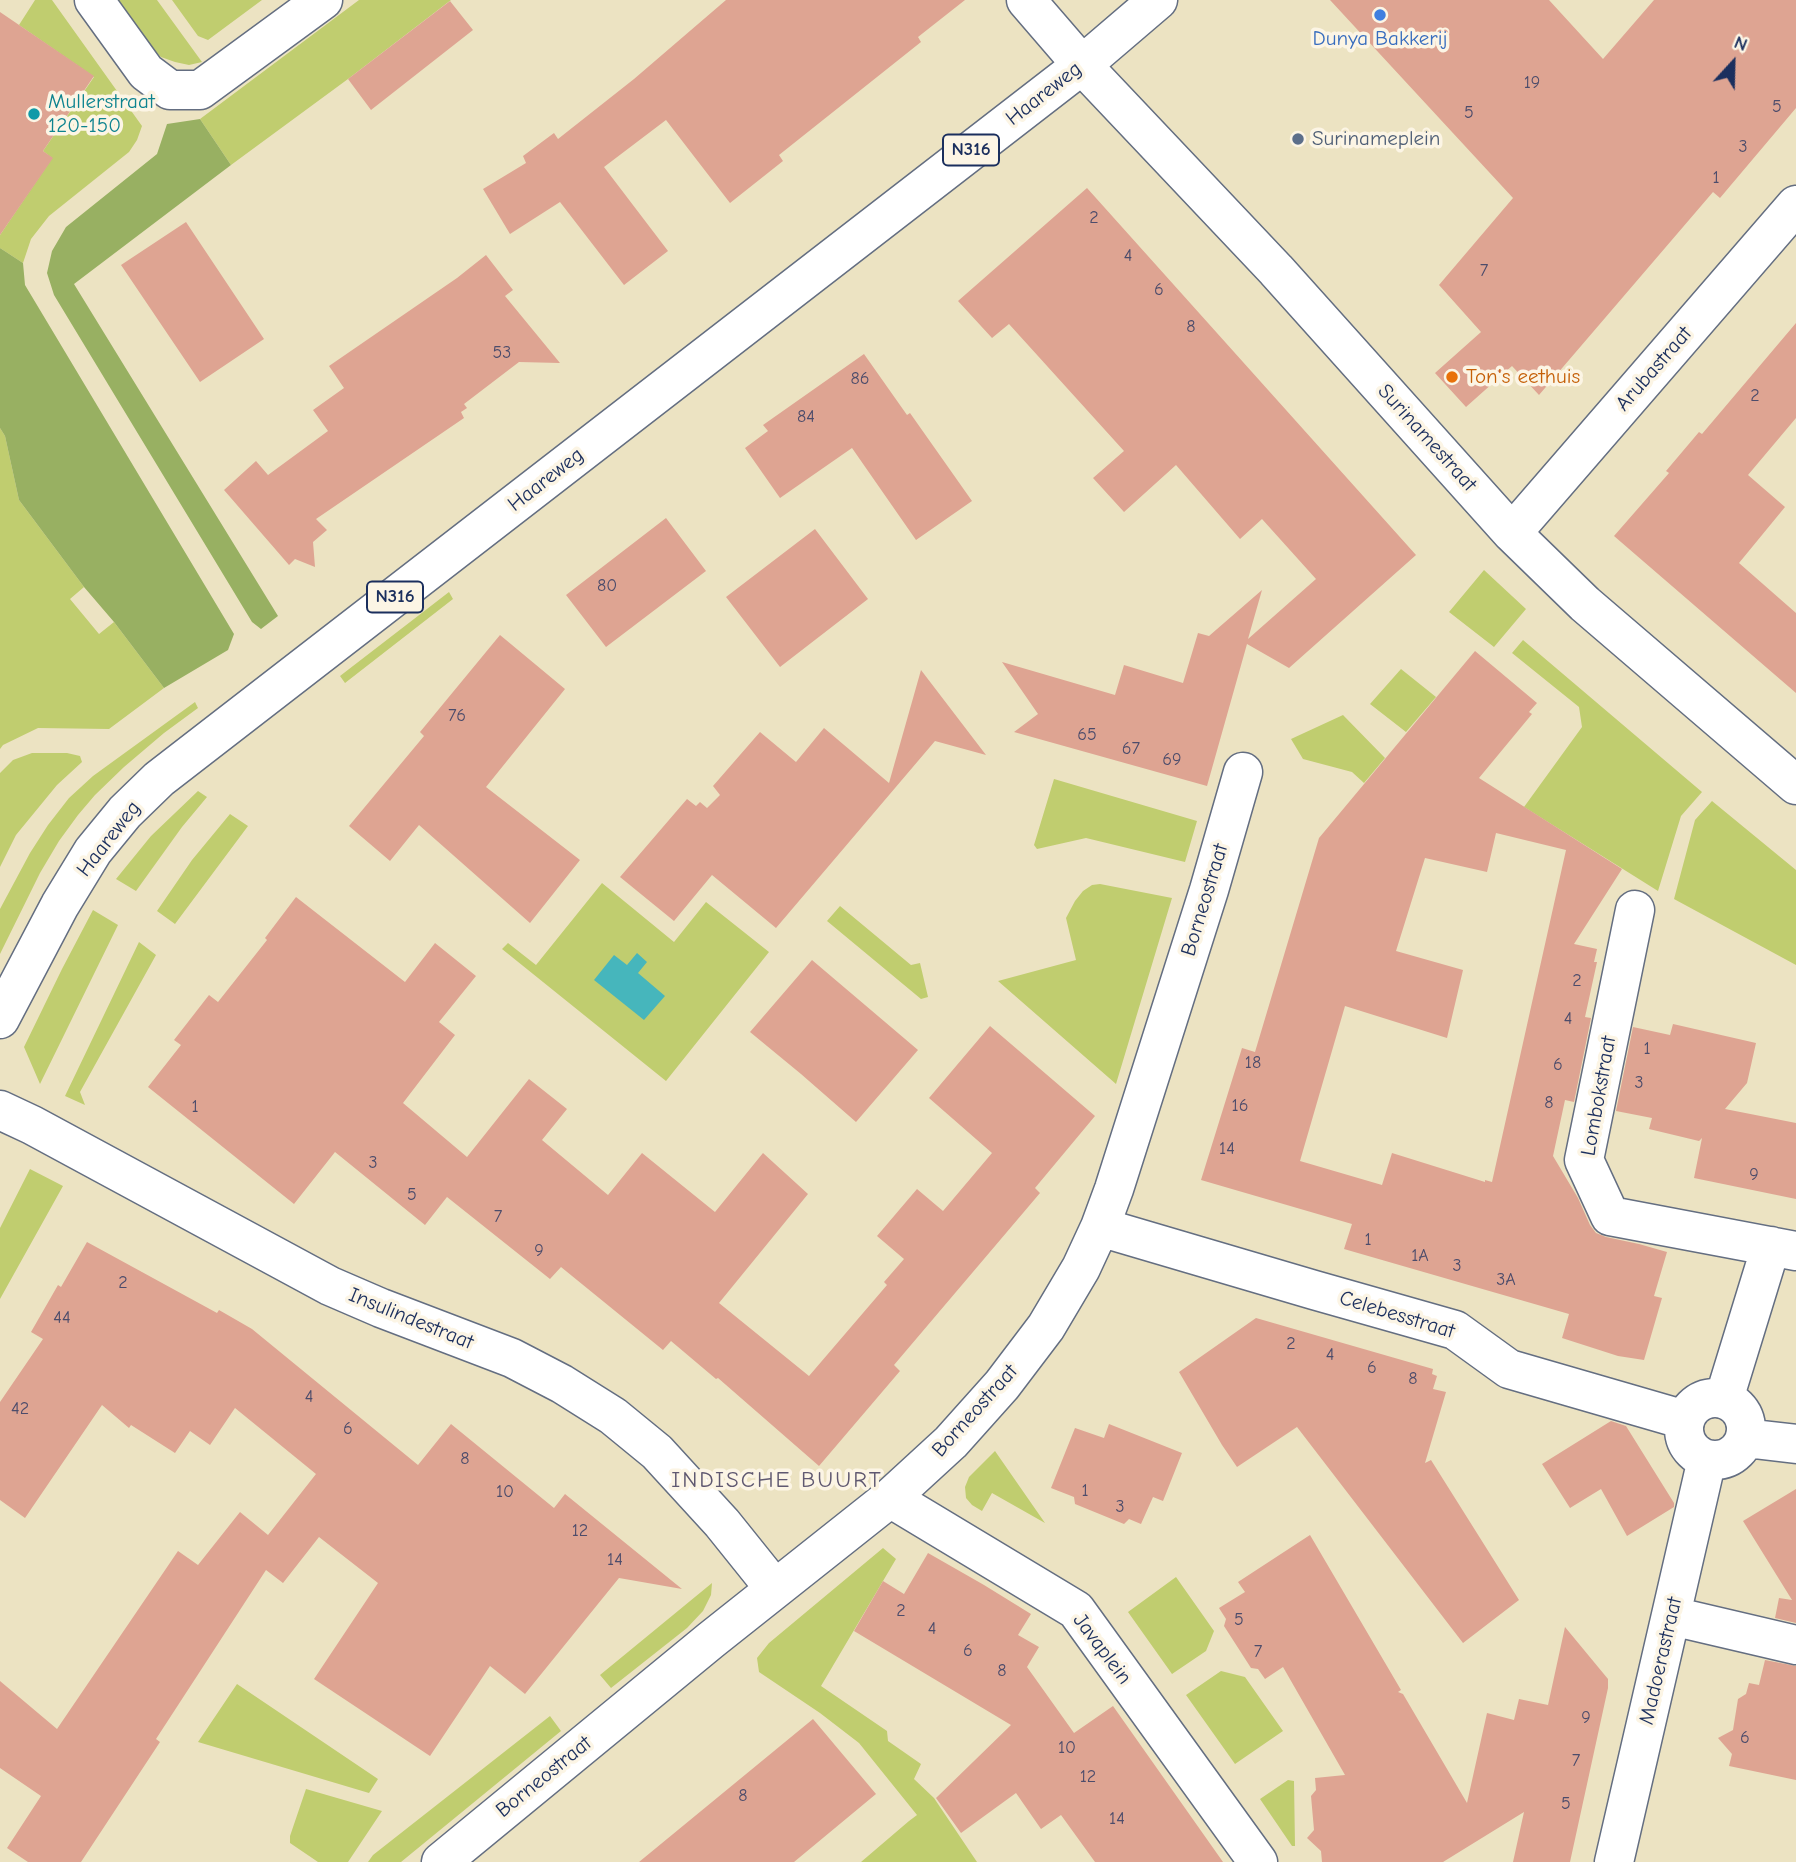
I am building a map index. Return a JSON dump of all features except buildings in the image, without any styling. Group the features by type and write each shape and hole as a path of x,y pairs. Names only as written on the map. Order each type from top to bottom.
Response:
{"street":[{"path":"94,0 146,72 170,90 200,90 323,0"},
{"name":"Surinamestraat","path":"1026,0 1082,65 1276,270 1512,533 1585,604 1796,785"},
{"name":"Haareweg","path":"0,1019 60,905 93,851 159,779 1082,65 1158,0"},
{"name":"Arubastraat","path":"1512,533 1796,205"},
{"name":"Borneostraat","path":"441,1862 890,1498 951,1442 1002,1385 1045,1327 1081,1268 1100,1227 1128,1146 1244,772"},
{"name":"Lombokstraat","path":"1635,910 1584,1160 1610,1216 1784,1249"},
{"name":"Insulindestraat","path":"0,1110 330,1286 512,1358 562,1384 613,1416 657,1452 722,1523 775,1589"},
{"name":"Celebesstraat","path":"1100,1227 1455,1330 1509,1369 1685,1420"},
{"path":"1724,1399 1784,1249"},
{"path":"1724,1399 1740,1410 1745,1418 1745,1438 1735,1454 1717,1460 1707,1459 1691,1449 1684,1430 1685,1420 1689,1412 1704,1400 1724,1399"},
{"path":"1745,1438 1796,1444"},
{"name":"Madoerastraat","path":"1614,1862 1707,1459"},
{"name":"Javaplein","path":"890,1498 1076,1610 1258,1862"},
{"path":"1672,1616 1796,1645"}],"green space":[{"path":"35,0 52,0 142,126 129,152 49,216 31,239 23,263 0,248 0,235 52,158 43,151 94,77 19,25"},
{"path":"115,0 157,0 202,62 189,65 161,57 148,45"},
{"path":"172,0 262,0 208,40 198,36"},
{"path":"359,0 451,0 231,165 200,119"},
{"path":"200,119 231,165 74,284 278,616 261,629 252,622 54,295 47,273 52,251 66,227 157,154 167,124"},
{"path":"0,248 23,263 25,285 234,634 228,650 164,688 19,500 5,436 0,428"},
{"path":"0,428 5,436 19,500 84,587 70,599 99,634 114,622 164,688 109,729 38,728 0,749"},
{"path":"1484,570 1526,609 1494,647 1449,612"},
{"path":"449,592 453,599 345,683 340,676"},
{"path":"1523,640 1702,792 1681,816 1658,891 1524,807 1582,727 1579,707 1512,653"},
{"path":"1401,669 1436,697 1406,732 1370,704"},
{"path":"195,702 198,708 124,767 78,815 40,873 0,954 0,909 48,825 69,798 93,776"},
{"path":"1343,715 1385,758 1364,783 1352,772 1303,759 1291,739"},
{"path":"32,753 67,753 80,756 82,762 57,785 16,835 0,867 0,773 13,760"},
{"path":"1054,779 1197,821 1185,862 1086,838 1037,849 1034,845"},
{"path":"198,791 207,797 136,891 116,879 151,836"},
{"path":"1712,801 1796,870 1796,965 1674,899 1695,820"},
{"path":"230,814 248,826 175,924 157,911 192,860"},
{"path":"602,883 674,942 706,902 769,952 666,1081 502,949 508,943 536,965"},
{"path":"1100,884 1172,898 1116,1084 998,981 1076,960 1066,918 1083,891 1092,885"},
{"path":"840,906 911,965 920,963 928,997 921,999 827,921"},
{"path":"93,910 118,925 40,1084 24,1047"},
{"path":"139,942 156,955 80,1092 85,1105 65,1096"},
{"path":"30,1169 63,1186 0,1299 0,1228"},
{"path":"995,1451 1045,1523 992,1493 982,1511 966,1498 965,1487 969,1477"},
{"path":"883,1548 896,1559 821,1686 887,1731 888,1741 921,1764 914,1779 934,1798 977,1862 861,1862 917,1815 859,1743 759,1672 757,1658 769,1643"},
{"path":"1176,1577 1214,1631 1206,1651 1172,1674 1128,1612"},
{"path":"712,1583 711,1595 703,1611 687,1628 611,1688 600,1675"},
{"path":"1221,1671 1245,1677 1283,1731 1235,1764 1186,1695"},
{"path":"237,1684 378,1779 369,1793 198,1742"},
{"path":"550,1716 561,1731 401,1862 368,1862 373,1855"},
{"path":"1288,1780 1294,1781 1295,1846 1292,1846 1260,1799"},
{"path":"306,1789 382,1811 348,1862 318,1862 290,1843"}],"water":[{"path":"637,953 647,962 638,973 665,996 644,1020 594,980 614,955 627,965"}],"place":[{"name":"Dunya Bakkerij","path":"1380,15"},
{"name":"Mullerstraat 120-150","path":"34,114"},
{"name":"Surinameplein","path":"1298,139"},
{"name":"Ton's eethuis","path":"1452,377"}],"district":[{"name":"INDISCHE BUURT","path":"777,1480"}]}
